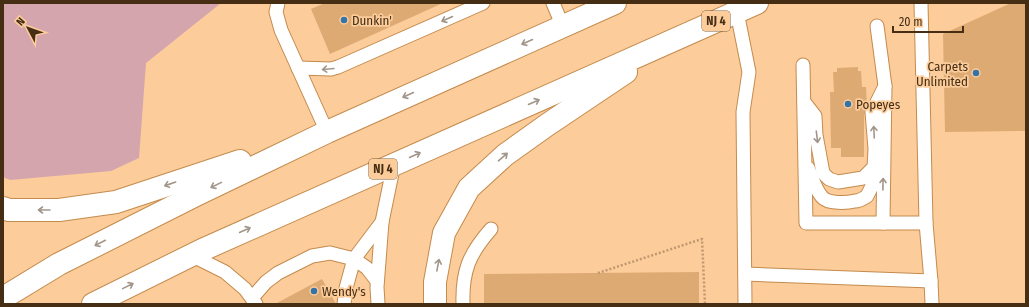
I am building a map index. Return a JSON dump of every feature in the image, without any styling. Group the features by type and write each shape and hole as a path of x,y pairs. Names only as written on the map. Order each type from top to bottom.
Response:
{"highway":[{"path":"3,298 59,264 196,195 327,132 615,3"},
{"name":"NJ 4","path":"93,304 191,255 757,3"},
{"path":"435,304 435,282 444,233 469,188 505,155 676,39"},
{"path":"3,208 9,210 59,210 116,202 327,132"}],"lane":[{"path":"278,3 276,12 281,30 327,132"},
{"path":"298,68 331,70 483,3"},
{"path":"553,3 563,26"},
{"path":"921,3 926,223 932,304"},
{"path":"737,12 748,72 743,112 745,304"},
{"path":"877,26 885,86 883,223"},
{"path":"803,65 806,223 926,223"},
{"path":"805,162 818,191 823,198 828,201 857,201 867,196 873,184 874,149 872,112 885,86"},
{"path":"804,102 815,116 816,135 823,173 829,179 838,182 863,178 874,167"},
{"path":"378,304 377,281 382,222 394,164"},
{"path":"344,304 346,288 354,259 382,222"},
{"path":"462,304 462,290 465,274 471,258 480,242 491,229"},
{"path":"191,255 225,272 246,289 254,301 266,282 278,273 312,256 330,253 354,259 367,268 377,281"},
{"path":"745,274 931,281"}],"path":[{"path":"598,273 702,239 704,304"}],"shaded area":[{"path":"3,3 221,3 146,63 139,158 111,171 10,180 3,177"}],"building":[{"path":"325,3 443,3 330,54 311,9"},
{"path":"1011,3 1026,3 1026,131 945,132 943,34"},
{"name":"Popeyes","path":"858,67 858,71 861,71 862,87 866,87 867,105 864,117 864,157 841,157 841,148 831,148 830,92 834,92 833,72 837,72 837,68"},
{"path":"699,272 699,304 484,304 484,274"},
{"name":"Wendy's","path":"322,279 336,304 275,304"}],"place":[{"name":"Dunkin'","path":"344,20"},
{"name":"Carpets Unlimited","path":"976,73"},
{"name":"Popeyes","path":"848,104"},
{"name":"Wendy's","path":"314,291"}]}
